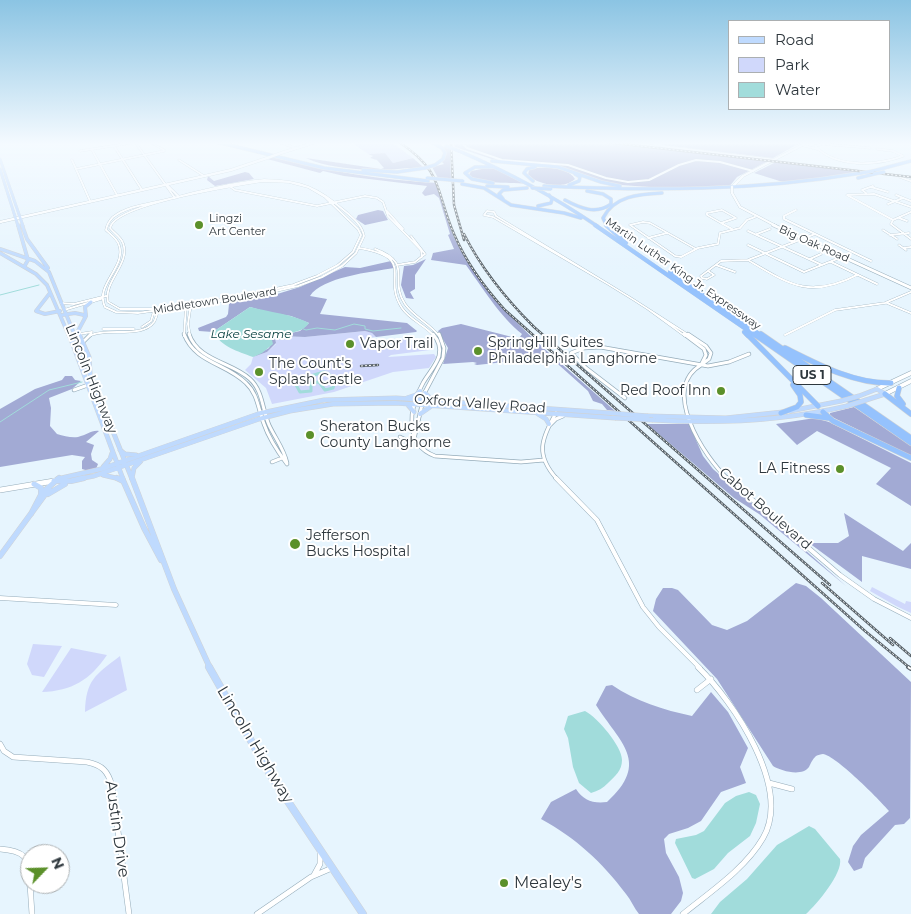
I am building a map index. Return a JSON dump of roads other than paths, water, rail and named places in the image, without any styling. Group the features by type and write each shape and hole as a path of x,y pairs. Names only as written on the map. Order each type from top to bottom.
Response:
{"highway":[{"path":"469,185 486,189 511,205 567,213 600,229"},
{"path":"499,185 573,185"},
{"path":"512,185 551,189 673,191 784,188 804,185"},
{"name":"Martin Luther King Jr. Expressway","path":"531,185 600,229 911,443"},
{"name":"Martin Luther King Jr. Expressway","path":"538,185 561,198 911,438"},
{"path":"615,185 673,191"},
{"path":"626,243 604,223 603,217 607,211 622,200 635,195 779,185"},
{"path":"528,186 507,189 499,194 502,199 513,204 537,206 552,202 551,197 545,192"},
{"path":"545,186 673,191"},
{"path":"561,198 576,206 591,210 606,208 612,203 603,194 579,190"},
{"path":"713,307 754,341 818,406"},
{"path":"752,328 801,356 861,380 877,389"},
{"path":"775,361 802,398 797,407 781,412"},
{"path":"861,380 878,384 891,383"},
{"path":"899,388 897,392 898,398 910,413"},
{"path":"885,394 910,413"},
{"path":"823,412 834,421"},
{"path":"806,415 821,416 834,421 911,458"}],"main road":[{"path":"5,185 23,240 27,258 24,266"},
{"path":"9,185 29,242 46,263 49,272"},
{"path":"23,240 29,242"},
{"name":"Lincoln Highway","path":"0,251 41,264 49,272 62,313"},
{"name":"Lincoln Highway","path":"0,251 42,279 62,313 159,546 164,566 201,652 221,691 362,914"},
{"path":"50,292 49,298 36,311 45,314 79,313 86,318"},
{"path":"89,380 88,356 79,334 79,328 86,318 85,307 91,302"},
{"name":"Lincoln Highway","path":"89,380 123,481 153,549 164,566"},
{"path":"877,389 885,394"},
{"name":"Oxford Valley Road","path":"436,404 610,413 691,420 749,416 818,406 859,396 877,389"},
{"path":"414,412 404,401 420,391"},
{"path":"425,394 436,404"},
{"name":"Oxford Valley Road","path":"54,481 71,481 94,474 264,415 333,404 404,401 615,418 763,420 823,412 885,394"},
{"path":"420,414 425,409 436,404"},
{"path":"818,406 823,412"},
{"path":"534,412 544,417 548,426"},
{"path":"119,449 129,455 144,456"},
{"path":"94,474 106,466 112,452"},
{"path":"132,482 134,468 144,456"},
{"path":"94,474 112,476 123,481"},
{"name":"Oxford Valley Road","path":"54,481 94,474"},
{"path":"0,556 54,481"},
{"path":"43,496 71,481"},
{"path":"34,484 41,488 43,496"}],"street":[{"path":"83,185 90,201"},
{"path":"111,185 117,196"},
{"path":"139,185 142,190"},
{"path":"0,222 166,185 177,198"},
{"path":"228,185 235,190 317,206 356,198 376,197 383,202 387,210 425,254 413,262 397,265"},
{"path":"62,313 106,296 124,251 122,241 110,228 111,223 118,216 131,210 231,185"},
{"path":"299,185 317,191 359,229 361,236 358,246"},
{"path":"306,185 321,190 361,226 364,236 358,246"},
{"name":"Big Oak Road","path":"734,185 732,193 740,207 755,217 911,290"},
{"path":"866,193 862,190 872,186 888,192"},
{"path":"874,194 882,190"},
{"path":"850,191 856,194"},
{"path":"911,207 874,194 866,193 847,196 893,220 911,212"},
{"path":"896,195 911,201"},
{"path":"101,298 120,253 118,240 106,230 108,222 129,209 177,198"},
{"path":"888,204 903,198"},
{"path":"884,202 892,205"},
{"path":"721,222 736,218 722,210 707,213 733,230"},
{"path":"796,210 784,216 784,219 871,261"},
{"path":"608,284 484,213 494,212 496,216 608,284 648,309 704,349 706,355 700,365"},
{"path":"696,249 648,222 630,226 678,257 683,257 696,249 716,245 719,242 719,234 740,228 746,220 755,217"},
{"path":"898,218 907,221"},
{"path":"893,220 891,224 911,239"},
{"path":"757,234 770,229"},
{"path":"748,230 822,265"},
{"path":"884,230 897,240"},
{"path":"890,235 904,232 910,233"},
{"path":"648,238 667,233"},
{"path":"708,271 714,275 707,280 702,278 701,276 716,265 725,260 747,260 815,234"},
{"path":"748,245 804,272 842,257"},
{"path":"899,245 906,250"},
{"path":"358,246 383,254 397,265 399,291 402,300 411,312 438,334 444,345 443,359 414,412 411,434 421,451 435,456 521,462 544,460"},
{"name":"Middletown Boulevard","path":"101,298 108,308 118,312 156,310 262,296 298,286 334,270 347,261 358,246"},
{"path":"903,248 911,247"},
{"path":"809,259 821,254"},
{"path":"747,260 796,285 808,287 831,287 857,275"},
{"path":"830,262 877,284"},
{"path":"397,265 395,289 398,301 405,312 433,335 439,345 438,360 420,391 420,414 414,439"},
{"path":"716,265 735,272"},
{"path":"784,335 835,310 886,303 911,290"},
{"name":"Middletown Boulevard","path":"106,296 110,304 120,309 156,310"},
{"path":"60,302 71,305 101,298"},
{"path":"886,303 911,313"},
{"path":"186,305 183,333 187,343 199,356 238,376 248,384 255,394 282,458 287,464 286,455 264,415 258,389 249,378 205,354 192,342 188,330 191,305"},
{"path":"79,334 109,328 129,330 138,328 151,321 156,310"},
{"path":"82,342 87,336 101,332 128,332 142,329 154,321 156,310"},
{"path":"625,398 571,354 573,352 613,347 700,365 719,365 749,354"},
{"name":"Cabot Boulevard","path":"700,365 691,371 685,383 684,397 691,420 709,458 733,483 862,591 885,606 911,618"},
{"name":"Oxford Valley Road","path":"877,389 911,373"},
{"path":"74,390 89,380"},
{"name":"Oxford Valley Road","path":"885,394 911,382"},
{"path":"562,410 554,414 542,441 544,460 555,479 597,520 645,610 711,679 731,707 759,756 769,783 772,801 771,815 768,828 760,844 683,914"},
{"path":"548,426 556,418 566,414"},
{"path":"400,437 406,440 414,439"},
{"path":"272,462 282,458"},
{"path":"0,490 54,481"},
{"path":"0,598 116,605"},
{"path":"697,690 711,679"},
{"name":"Austin Drive","path":"0,744 4,751 13,757 97,763 108,771 112,786 129,914"},
{"path":"769,783 792,789"},
{"path":"311,877 320,864 318,847"},
{"path":"0,849 17,850 20,852"},
{"path":"260,913 311,877 332,868"},
{"path":"31,894 32,914"}],"water":[{"name":"Lake Sesame","path":"250,307 288,315 309,323 302,329 272,340 273,344 262,353 253,357 225,345 213,332"},
{"path":"585,711 596,719 608,732 618,747 622,760 621,767 616,776 602,788 591,793 579,783 564,729 568,716"},
{"path":"749,792 756,795 760,804 756,823 750,836 728,853 714,869 695,879 692,878 675,843 676,839 696,835 704,831 725,803 736,796"},
{"path":"809,826 815,829 840,859 840,865 828,888 806,914 711,914 720,902 747,879 777,845"}],"waterway":[{"path":"0,295 39,285"},
{"path":"301,328 306,330 317,328 335,330 354,324 365,326 365,329 373,331 401,328"},
{"path":"324,372 329,374 334,385 333,388 325,390 319,382 311,383 311,391 300,392 295,383 297,380 324,372"},
{"path":"0,422 49,390 82,382"}],"railway":[{"path":"437,185 448,219 464,254 483,283 505,310 865,631 910,668"},
{"path":"453,185 454,205 464,240"},
{"path":"464,234 495,284 534,327 830,585"},
{"path":"361,366 378,365"},
{"path":"822,583 893,645"},
{"path":"890,638 911,656"}],"place":[{"name":"Lingzi Art Center","path":"199,225"},
{"name":"Vapor Trail","path":"350,344"},
{"name":"SpringHill Suites Philadelphia Langhorne","path":"478,351"},
{"name":"The Count's Splash Castle","path":"259,372"},
{"name":"Red Roof Inn","path":"721,391"},
{"name":"Sheraton Bucks County Langhorne","path":"310,435"},
{"name":"LA Fitness","path":"840,469"},
{"name":"Jefferson Bucks Hospital","path":"295,544"},
{"name":"Mealey's","path":"504,883"}]}
